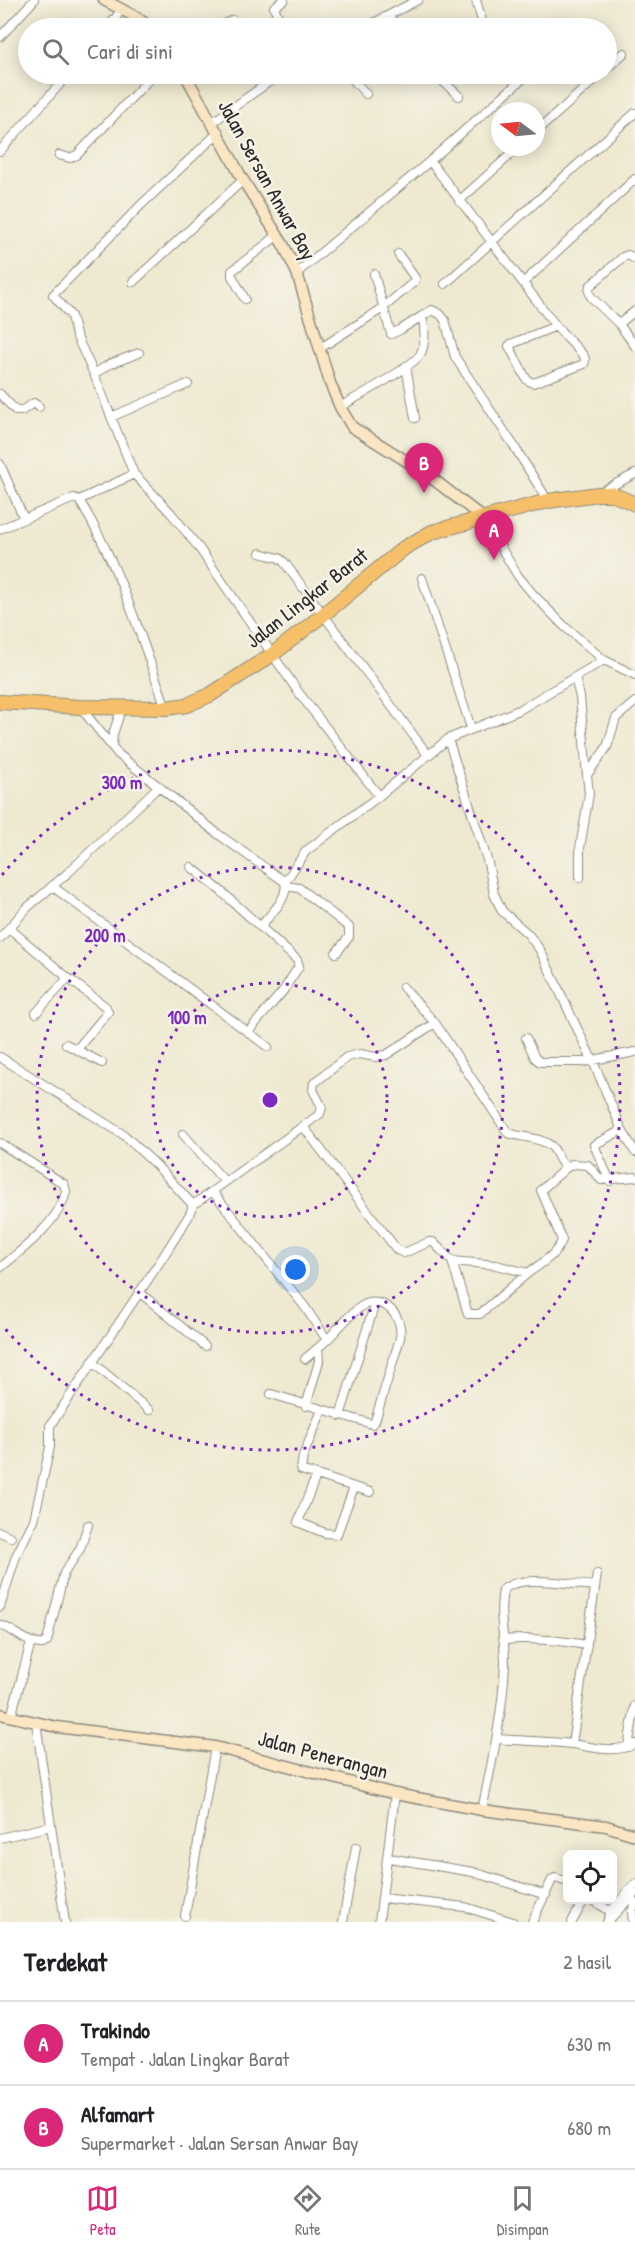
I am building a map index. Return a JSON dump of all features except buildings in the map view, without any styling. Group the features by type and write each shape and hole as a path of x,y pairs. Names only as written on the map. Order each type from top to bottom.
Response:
{"highway":[{"name":"Jalan Lingkar Barat","path":"0,702 80,707 166,708 187,705 210,695 273,654 404,548 432,532 548,501 598,494 612,494 635,504"}],"street":[{"path":"0,37 34,0"},
{"path":"104,0 136,18"},
{"path":"278,18 274,8 284,0"},
{"path":"384,18 418,0"},
{"path":"476,0 481,18"},
{"path":"115,18 122,9"},
{"path":"617,59 624,53"},
{"path":"0,151 60,84"},
{"path":"59,155 67,158 77,155 144,84"},
{"name":"Jalan Sersan Anwar Bay","path":"191,84 243,180 278,235 297,273 319,349 340,407 352,427 424,472 457,495 483,518"},
{"path":"268,84 216,127 53,295 71,316 76,335 134,474 171,513 199,548 299,693 379,796"},
{"path":"357,84 366,94"},
{"path":"446,84 459,96"},
{"path":"297,273 430,161 517,84"},
{"path":"545,124 591,84"},
{"path":"445,284 635,112"},
{"path":"459,201 509,156"},
{"path":"430,161 556,326 584,356 584,364 539,381 527,380 509,346 556,326"},
{"path":"523,283 635,179"},
{"path":"133,282 243,180"},
{"path":"245,299 232,276 232,271 278,235"},
{"path":"319,349 383,308 415,280 398,254"},
{"path":"635,260 628,255 623,257 590,286 589,291 591,297 619,324 635,346"},
{"path":"374,274 389,329 393,334 434,310 445,320 455,357 548,501"},
{"path":"619,324 635,312"},
{"path":"340,407 406,366 421,352 424,329 422,316"},
{"path":"94,374 107,365 139,353"},
{"path":"406,366 415,418"},
{"path":"111,417 188,384"},
{"path":"0,394 16,411 21,411 34,403 39,407"},
{"path":"0,464 24,519"},
{"path":"79,500 134,474"},
{"path":"598,494 635,474"},
{"path":"0,529 74,498 79,500 100,536 130,605 166,708"},
{"path":"483,518 531,593 564,626 604,660 635,675"},
{"path":"261,553 282,560 428,755"},
{"path":"422,578 471,728"},
{"path":"261,926 284,896 285,884 306,851 379,796 448,739 519,710 604,660"},
{"path":"575,678 580,697 589,794 580,848 580,878"},
{"path":"586,775 607,747 616,718 635,702"},
{"path":"80,707 118,754 218,834 285,884 299,888 349,927 349,937 336,953"},
{"path":"112,746 113,734 122,707"},
{"path":"448,739 488,863 494,894 502,910 528,934 540,950 622,1130 635,1152"},
{"path":"0,938 27,908 159,786"},
{"path":"191,867 261,926 297,960 299,966 283,991 248,1032"},
{"path":"52,886 268,1047"},
{"path":"9,928 106,1007 108,1012 77,1049"},
{"path":"36,1013 68,978"},
{"path":"403,987 435,1023 508,1133 547,1143 566,1168"},
{"path":"0,1607 16,1556 34,1520 50,1447 50,1426 186,1220 193,1205 320,1114 322,1107 313,1090 314,1083 347,1057 360,1054 375,1057 386,1055 435,1023"},
{"path":"526,1038 535,1058 540,1062 592,1061 635,1052"},
{"path":"66,1044 102,1063"},
{"path":"0,1057 124,1135 193,1205"},
{"path":"303,1126 397,1250 404,1253 433,1242 452,1261 464,1306 468,1314 473,1315 480,1314 560,1246 561,1236 540,1194 543,1187 572,1164 588,1165 602,1180 635,1177"},
{"path":"610,1181 594,1145 622,1130"},
{"path":"183,1134 225,1182"},
{"path":"0,1143 64,1184 66,1191 63,1200 45,1228 0,1268"},
{"path":"213,1192 305,1308 327,1340"},
{"path":"452,1261 496,1265 528,1273"},
{"path":"139,1292 205,1346"},
{"path":"340,1416 375,1304"},
{"path":"271,1394 372,1424 375,1421 402,1327 394,1312 375,1304 361,1307 305,1359"},
{"path":"306,1406 318,1361 318,1348"},
{"path":"92,1362 148,1410"},
{"path":"322,1410 301,1470 370,1492"},
{"path":"316,1476 296,1526 337,1534 354,1487"},
{"path":"0,1625 12,1629 31,1642 40,1645 45,1643 64,1573 80,1548 88,1525"},
{"path":"0,1532 11,1537"},
{"path":"572,1744 597,1574"},
{"path":"482,1810 497,1739 505,1663 501,1613 505,1587 532,1581 595,1586"},
{"path":"504,1640 523,1638 557,1640 587,1645"},
{"path":"6,1715 31,1642"},
{"path":"497,1739 572,1744 618,1750 632,1746 635,1706"},
{"name":"Jalan Penerangan","path":"6,1715 57,1727 215,1747 395,1794 482,1810 606,1826 635,1835"},
{"path":"36,1722 65,1922"},
{"path":"185,1916 215,1747"},
{"path":"379,1922 395,1794"},
{"path":"0,1838 51,1826"},
{"path":"343,1922 356,1847"},
{"path":"388,1858 472,1872 546,1894"},
{"path":"532,1922 552,1880 555,1878 563,1881"},
{"path":"607,1922 635,1884"},
{"path":"613,1913 635,1893"},
{"path":"382,1898 465,1907 513,1922"},
{"path":"633,1922 632,1912 635,1902"},
{"path":"572,1922 581,1904"},
{"path":"600,1904 613,1913"}],"place":[{"name":"Alfamart","path":"424,493"},
{"name":"Trakindo","path":"494,560"}]}
